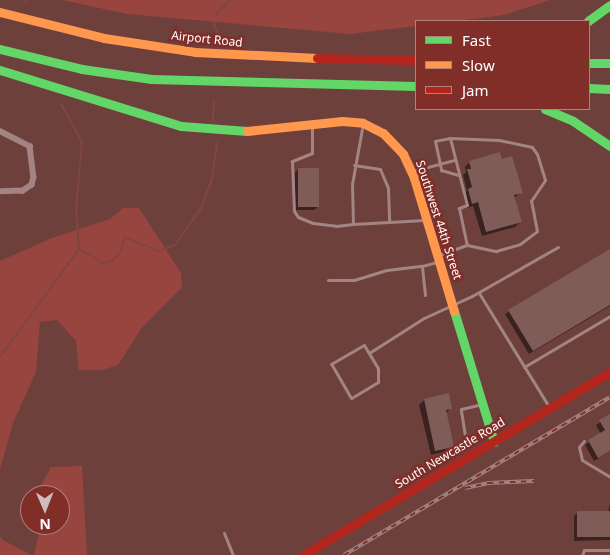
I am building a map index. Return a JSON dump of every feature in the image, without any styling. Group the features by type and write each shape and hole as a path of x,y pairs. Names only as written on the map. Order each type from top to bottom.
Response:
{"main road":[{"path":"589,20 610,5"},
{"name":"Airport Road","path":"0,12 104,38 194,52 270,57 415,60"},
{"path":"0,49 82,70 151,79 415,88"},
{"path":"590,63 610,63"},
{"path":"0,70 181,126 225,132 312,123 363,123"},
{"path":"590,88 610,89"},
{"path":"547,110 573,121 610,146"},
{"name":"Southwest 44th Street","path":"363,123 394,142 411,172 494,442"},
{"name":"South Newcastle Road","path":"303,555 610,372"}],"street":[{"path":"0,131 30,146 34,177 32,185 23,192 0,192"}],"lane":[{"path":"312,123 312,152 292,160 294,211 298,217 313,223 336,226 427,220"},
{"path":"353,224 354,165 363,123"},
{"path":"450,138 454,160 467,205 459,208 466,245"},
{"path":"328,280 354,280 386,270 422,266 466,245 496,251 531,237 537,229 532,201 545,180 537,154 532,147 499,140 450,138 435,141 441,170 458,175"},
{"path":"411,172 454,160"},
{"path":"354,165 380,169 388,188 389,222"},
{"path":"369,353 424,318 453,306 558,247"},
{"path":"422,266 425,295"},
{"path":"479,292 550,409"},
{"path":"524,367 610,316"},
{"path":"364,345 369,353 378,368 378,382 351,398 332,364 364,345"},
{"path":"466,442 462,409 483,404"},
{"path":"584,441 580,448 582,460 610,477"},
{"path":"224,533 233,555"},
{"path":"582,555 584,550 610,550"}],"shaded area":[{"path":"62,0 550,0 504,15 464,20 415,20 415,26 350,34 127,14"},
{"path":"123,208 139,208 181,273 182,287 141,329 118,365 102,370 79,370 76,341 57,320 40,322 36,372 13,423 0,470 0,261 52,238 110,219"},
{"path":"82,466 87,555 34,555 39,535 70,535 70,485 42,485 51,467"},
{"path":"0,536 3,540 31,555 0,555"}],"building":[{"path":"500,152 502,159 512,156 523,193 514,195 522,222 486,232 478,202 472,204 468,189 472,187 467,169 471,169 469,161"},
{"path":"298,168 319,168 319,207 298,207"},
{"path":"610,249 610,305 533,351 508,310"},
{"path":"449,393 452,409 446,410 454,447 435,451 424,399"},
{"path":"610,414 610,451 598,458 588,440 605,430 599,420"},
{"path":"577,511 610,511 610,537 577,537"}],"waterway":[{"path":"215,16 230,0"},
{"path":"213,22 218,33 215,40"},
{"path":"213,121 214,101"},
{"path":"0,357 79,249 76,210 82,142 61,104"},
{"path":"80,249 102,263 112,261 120,253 125,237 158,251 175,245 201,208 212,179 217,143"}],"railway":[{"path":"344,555 610,397"},
{"path":"465,488 488,483 534,481"}],"traffic: fast":[{"path":"589,20 610,5"},
{"path":"0,49 82,69 151,79 415,86"},
{"path":"590,63 610,63"},
{"path":"0,70 181,126 247,131"},
{"path":"590,88 610,89"},
{"path":"547,110 573,121 610,146"},
{"path":"454,311 494,442"}],"traffic: slow":[{"path":"0,12 104,38 195,52 317,58"},
{"path":"247,131 342,121 363,123 383,133 403,154 414,178 454,311"}],"traffic: jam":[{"path":"317,58 415,60"},
{"path":"303,555 610,372"}]}
